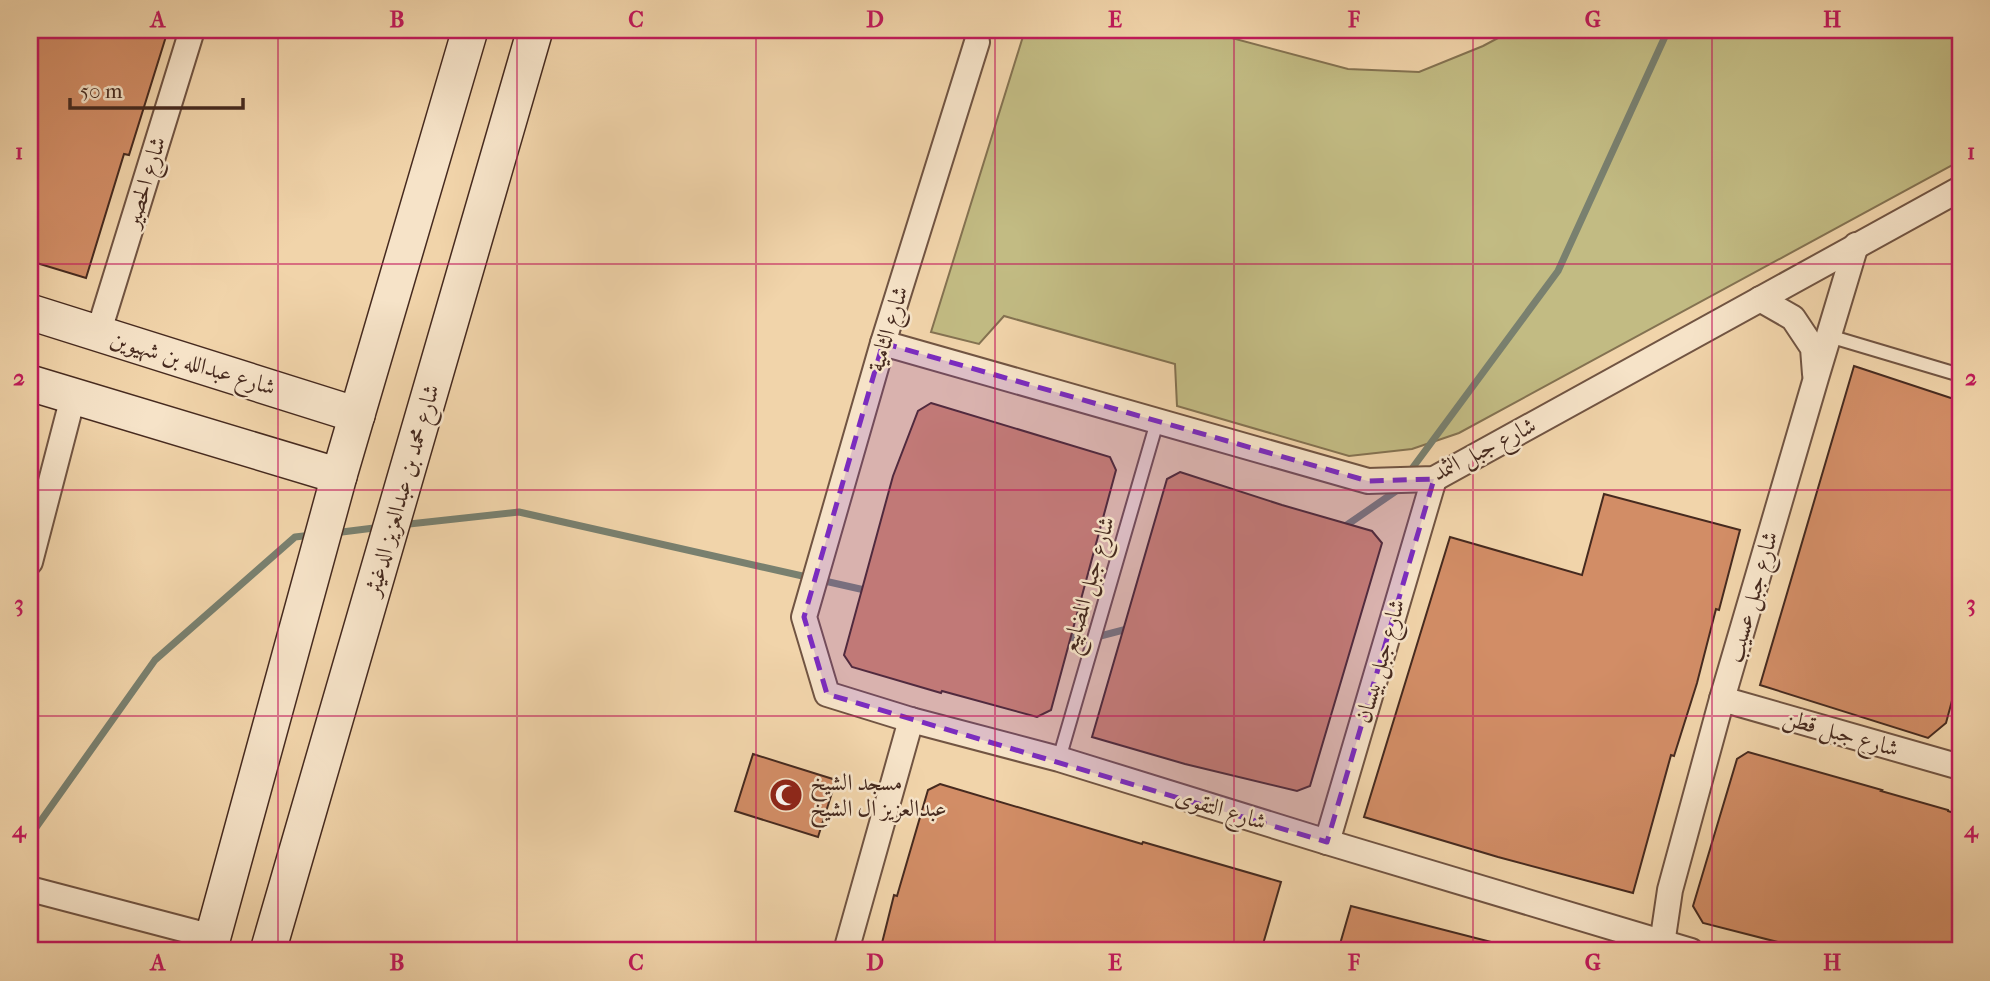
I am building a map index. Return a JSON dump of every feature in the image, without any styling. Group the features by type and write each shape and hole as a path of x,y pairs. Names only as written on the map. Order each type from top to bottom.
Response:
{"street":[{"name":"شارع الحصير","path":"98,334 192,30"},
{"path":"30,889 211,944 356,415 470,30"},
{"name":"شارع محمد بن عبدالعزيز الدغيثر","path":"268,951 536,30"},
{"name":"شارع الثامية","path":"804,617 883,343 979,34"},
{"name":"شارع جبل الثمد","path":"883,343 1368,481 1434,479 1960,189"},
{"name":"شارع جبل عسيب","path":"1662,947 1670,890 1722,699 1856,245"},
{"path":"1760,299 1793,318 1814,348 1816,378"},
{"name":"شارع عبدالله بن شهيوين","path":"30,313 356,415"},
{"path":"30,383 339,475"},
{"path":"30,562 73,397"},
{"name":"شارع جبل بيسان","path":"1327,842 1434,479"},
{"name":"شارع التقوى","path":"804,617 827,694 911,720 1059,759 1662,947 1691,951"},
{"name":"شارع جبل قطن","path":"1722,699 1959,764"},
{"path":"846,951 911,720"}],"lane":[{"path":"1829,336 1960,375"},
{"name":"شارع جبل المضابيع","path":"1059,759 1157,422"}],"highlighted area":[{"path":"883,343 1368,481 1434,479 1327,842 827,694 804,617"}],"shaded area":[{"path":"1025,30 1202,30 1348,69 1419,72 1483,46 1513,30 1960,30 1960,161 1459,433 1412,449 1349,456 1177,406 1175,364 1004,316 979,344 931,332"}],"building":[{"path":"30,30 168,30 129,155 124,154 86,278 30,261"},
{"path":"1854,366 1960,401 1960,671 1946,723 1928,738 1760,685"},
{"path":"931,403 1110,457 1116,470 1051,710 1037,717 852,667 844,655 893,476 918,411"},
{"path":"1180,472 1372,531 1382,543 1310,786 1297,791 1185,764 1092,737 1167,479"},
{"path":"1604,494 1740,530 1697,683 1674,756 1671,755 1633,893 1364,817 1450,537 1582,575"},
{"path":"1748,752 1960,815 1960,951 1813,951 1703,923 1693,906 1737,759"},
{"name":"مسجد الشيخ عبدالعزيز ال الشيخ","path":"753,754 836,780 818,837 735,811"},
{"path":"940,784 1281,882 1261,951 880,951 894,895 897,896 928,790"},
{"path":"1351,906 1499,944 1498,951 1338,951"}],"waterway":[{"path":"1408,474 1558,271 1668,30"},
{"path":"1341,529 1396,491 1399,486"},
{"path":"400,525 519,512 869,591"},
{"path":"334,533 382,527"},
{"path":"30,836 155,660 295,537 312,535"},
{"path":"1061,635 1085,640 1131,628"}],"place":[{"name":"مسجد الشيخ عبدالعزيز ال الشيخ","path":"786,795"}]}
